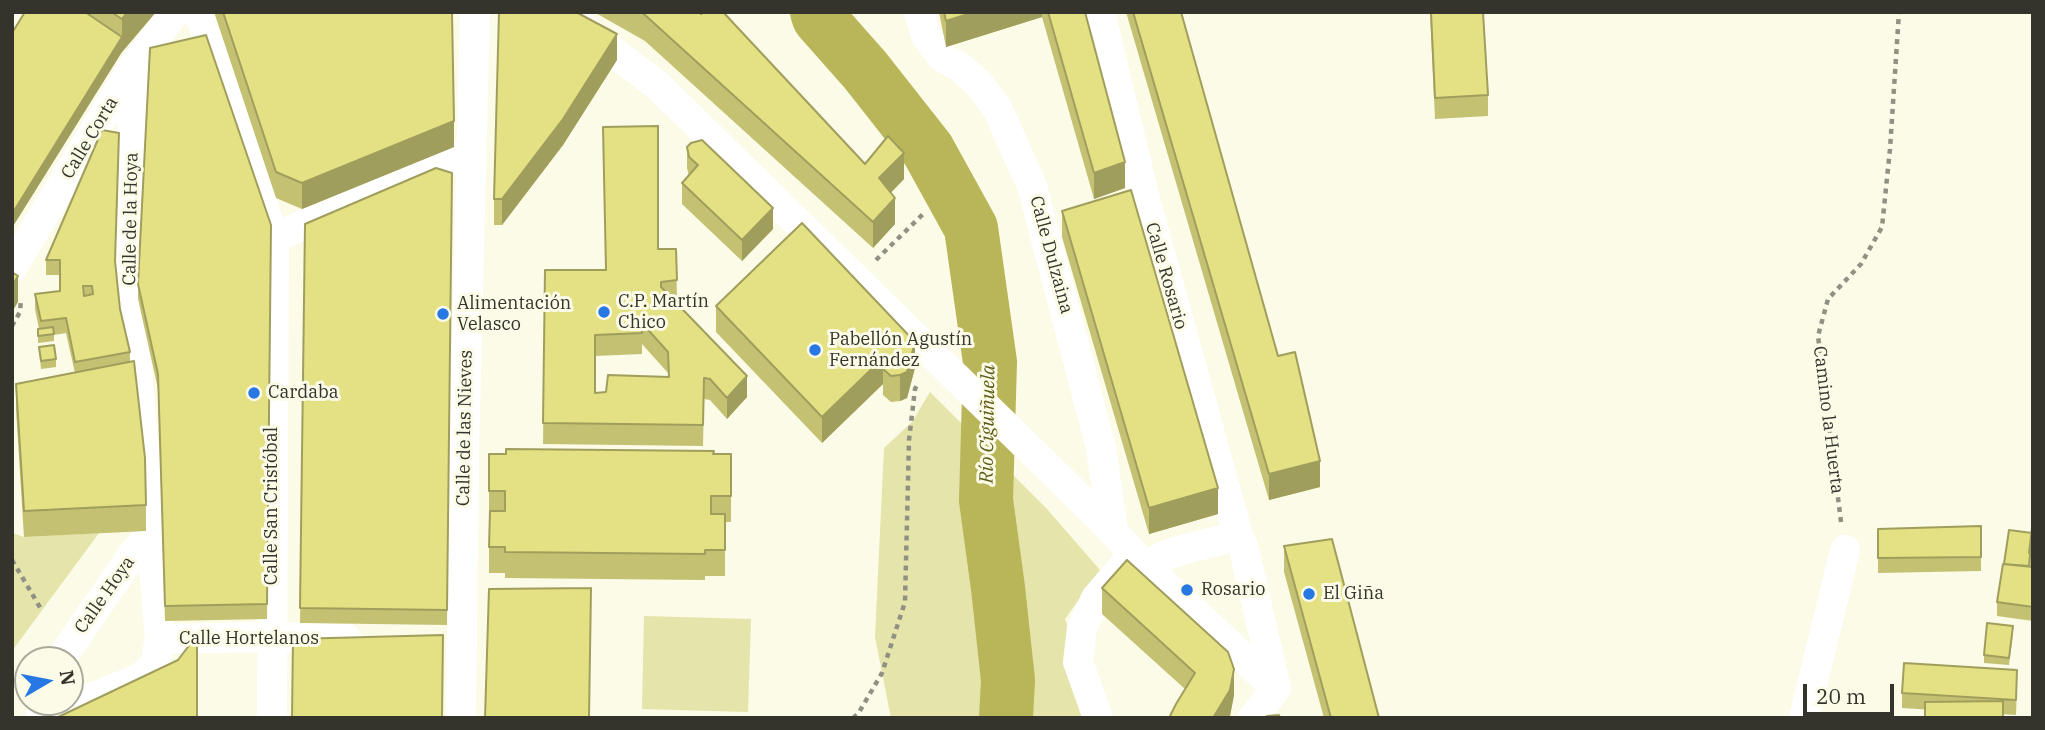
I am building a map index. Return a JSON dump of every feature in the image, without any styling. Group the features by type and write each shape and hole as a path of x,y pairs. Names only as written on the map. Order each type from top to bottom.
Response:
{"street":[{"name":"Calle Corta","path":"12,268 133,67 175,12"},
{"name":"Calle San Cristóbal","path":"200,12 274,238 272,718"},
{"name":"Calle de las Nieves","path":"461,718 450,641 475,12"},
{"path":"561,12 657,85 1113,531 1139,560 1276,688 1253,718"},
{"name":"Calle Dulzaina","path":"919,12 926,36 940,56 961,68 980,85 998,110 1032,186 1101,448 1113,531"},
{"name":"Calle Rosario","path":"1100,12 1144,195 1238,539 1243,545 1276,688"},
{"name":"Calle de la Hoya","path":"133,67 130,314 124,374 152,532 160,639"},
{"path":"274,238 471,151"},
{"name":"Calle Hoya","path":"70,646 133,554 152,532"},
{"path":"1098,718 1078,663 1082,628 1097,598 1139,560 1230,538 1238,539"},
{"path":"1804,718 1845,550"},
{"path":"40,718 129,683 147,673 155,664 160,639"},
{"name":"Calle Hortelanos","path":"160,639 369,640"}],"path":[{"name":"Camino la Huerta","path":"1845,550 1818,336 1828,299 1861,264 1881,227 1890,149 1899,12"},
{"path":"856,279 923,214"},
{"path":"857,716 882,673 905,603 909,440 915,389 942,363"},
{"path":"12,560 41,609"},
{"path":"12,572 21,575"}],"shaded area":[{"path":"930,392 1047,509 1100,570 1065,619 1082,662 1092,718 891,718 875,637 884,448 912,422"},
{"path":"13,533 24,537 99,533 14,646 12,651"},
{"path":"644,616 751,619 748,712 642,709"}],"building":[{"path":"25,12 85,12 122,37 12,214 12,33"},
{"path":"111,12 127,12 122,19"},
{"path":"223,12 452,12 454,121 302,183 276,172"},
{"path":"499,12 576,12 617,34 563,119 502,199 494,199"},
{"path":"641,12 723,12 865,164 888,136 904,153 879,178 895,198 873,222"},
{"path":"944,12 974,12 946,21"},
{"path":"1048,12 1085,12 1125,162 1094,173"},
{"path":"1133,12 1181,12 1278,356 1295,352 1320,461 1269,474"},
{"path":"1431,12 1483,12 1488,95 1435,98"},
{"path":"206,35 271,225 267,604 165,606 158,374 138,284 150,48"},
{"path":"658,126 658,249 676,249 677,280 661,282 661,287 747,376 727,398 710,379 704,378 703,425 543,423 545,270 606,270 603,127","holes":["641,322 668,352 669,377 608,375 606,392 595,393 595,335 642,333"]},
{"path":"102,130 119,133 115,261 120,309 130,352 75,362 66,318 41,321 35,294 60,291 60,260 46,260","holes":["83,286 92,286 93,294 84,296"]},
{"path":"702,140 773,208 742,240 682,183 698,165 689,157 687,147"},
{"path":"436,168 452,173 447,610 300,608 305,224"},
{"path":"1131,190 1218,488 1149,508 1062,211"},
{"name":"Pabellón Agustín Fernández","path":"802,223 915,342 907,372 891,376 883,369 886,355 822,417 716,306"},
{"path":"12,272 18,276 12,286"},
{"path":"53,327 54,334 38,336 38,329"},
{"path":"54,345 56,359 41,361 39,347"},
{"path":"134,361 145,458 146,505 24,511 16,384"},
{"path":"506,449 714,451 713,454 731,454 731,496 711,496 711,514 725,514 725,550 705,550 705,554 505,552 505,547 489,547 490,511 505,511 505,491 489,491 489,454 506,454"},
{"path":"1981,526 1981,557 1878,558 1878,529"},
{"path":"2033,528 2033,554 2029,553"},
{"path":"2009,530 2032,533 2029,566 2004,564"},
{"path":"1332,539 1379,718 1331,718 1284,546"},
{"path":"1127,560 1228,652 1234,669 1230,690 1213,718 1169,718 1195,673 1102,588"},
{"path":"2003,564 2033,567 2033,607 1997,602"},
{"path":"591,588 589,718 485,718 489,589"},
{"path":"1987,623 2013,626 2009,658 1984,655"},
{"path":"197,635 197,718 56,718 84,716 84,705 178,660"},
{"path":"443,635 442,718 292,718 293,639"},
{"path":"1904,663 2017,670 2016,700 1902,693"},
{"path":"2003,701 2003,718 1925,718 1925,702"},
{"path":"1279,715 1280,718 1266,718 1267,716"}],"waterway":[{"name":"Río Ciguiñuela","path":"817,12 819,18 865,70 928,150 971,228 990,362 986,500 1008,680 1006,718"}],"place":[{"name":"C.P. Martín Chico","path":"604,312"},
{"name":"Alimentación Velasco","path":"443,314"},
{"name":"Pabellón Agustín Fernández","path":"815,350"},
{"name":"Cardaba","path":"254,393"},
{"name":"Rosario","path":"1187,590"},
{"name":"El Giña","path":"1309,594"}]}
